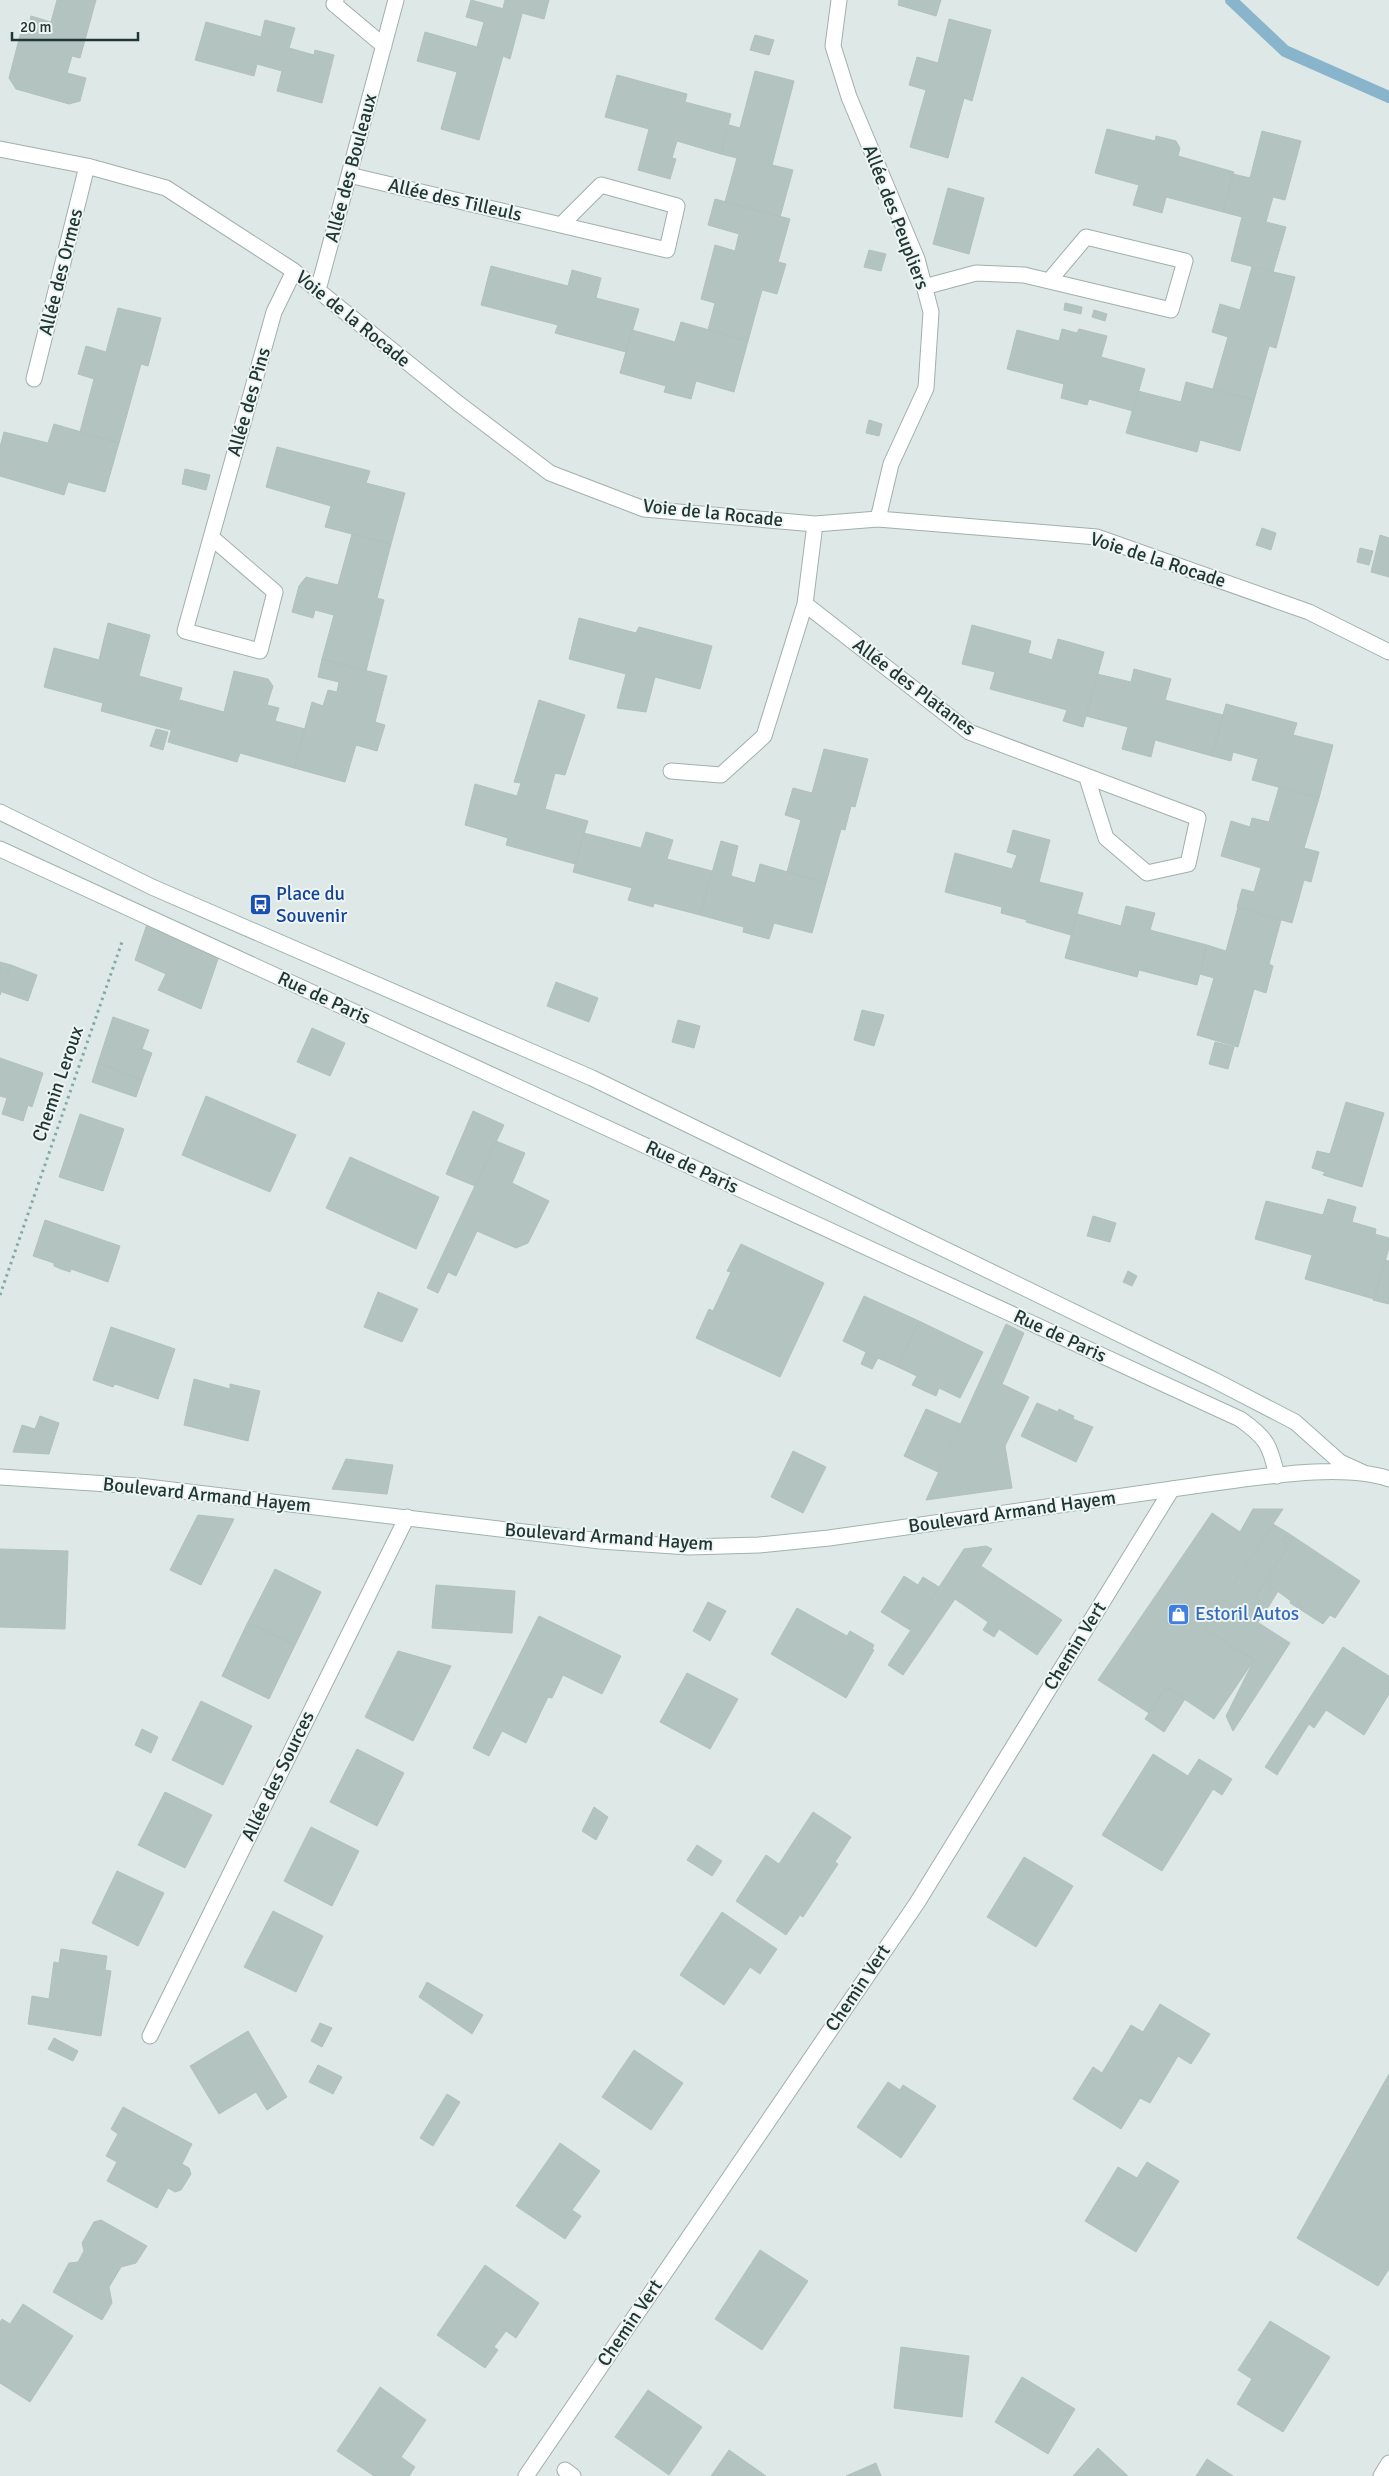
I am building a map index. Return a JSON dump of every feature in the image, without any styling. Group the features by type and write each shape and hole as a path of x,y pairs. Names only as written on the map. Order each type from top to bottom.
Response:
{"street":[{"path":"336,0 334,4 384,46"},
{"name":"Allée des Bouleaux","path":"318,290 396,0"},
{"name":"Allée des Peupliers","path":"839,0 833,46 849,97 917,259 931,312 926,388 890,464 878,519"},
{"name":"Voie de la Rocade","path":"0,149 87,166 166,188 294,271 459,404 550,473 644,509 814,524 878,519 1097,537 1309,612 1389,652"},
{"name":"Allée des Ormes","path":"34,379 87,166"},
{"name":"Allée des Tilleuls","path":"348,175 667,250 677,206 601,185 561,225"},
{"path":"924,287 976,274 1024,275 1049,281 1171,310 1185,262 1086,237 1049,281"},
{"name":"Allée des Pins","path":"211,537 275,592 260,651 185,632 211,537 274,312 294,271"},
{"path":"671,771 721,776 764,736 805,604 814,524"},
{"name":"Allée des Platanes","path":"805,604 969,732 1087,778 1198,818 1188,864 1147,873 1106,838 1087,778"},
{"name":"Rue de Paris","path":"0,812 152,887 592,1078 1214,1380 1295,1422 1340,1462 1364,1473 1389,1479"},
{"name":"Rue de Paris","path":"0,849 1240,1419 1257,1430 1270,1446 1277,1476 1306,1473 1364,1473"},
{"name":"Boulevard Armand Hayem","path":"0,1477 140,1486 600,1540 688,1547 759,1545 829,1538 1172,1489 1277,1476"},
{"name":"Chemin Vert","path":"526,2476 917,1903 1172,1489"},
{"name":"Allée des Sources","path":"150,2036 407,1517"},
{"path":"1381,2476 1389,2463"}],"path":[{"name":"Chemin Leroux","path":"0,1295 133,910"}],"building":[{"path":"57,0 96,0 80,58 72,56 67,73 86,78 80,101 69,104 16,89 9,78 24,20 30,22 31,16 51,22"},
{"path":"471,0 522,14 510,59 503,56 479,140 441,129 457,72 417,61 425,32 477,47 484,22 466,17"},
{"path":"505,0 549,0 544,19 503,8"},
{"path":"899,0 941,0 936,16 898,5"},
{"path":"949,19 991,30 972,101 964,98 948,158 910,147 926,90 909,85 917,57 938,63"},
{"path":"265,20 295,28 289,48 314,55 315,50 334,55 322,103 277,91 282,71 257,64 254,76 195,60 206,22 261,37"},
{"path":"755,35 774,40 769,55 750,50"},
{"path":"755,71 794,81 772,165 793,170 780,217 725,202 737,158 721,154 729,125 740,128"},
{"path":"617,75 687,94 685,102 731,114 721,154 677,141 672,158 676,159 670,179 638,170 649,129 605,117"},
{"path":"1107,129 1155,141 1156,136 1176,141 1180,148 1178,156 1234,172 1223,212 1166,197 1162,213 1133,205 1139,185 1095,173"},
{"path":"1262,131 1301,141 1285,200 1273,197 1266,222 1286,227 1273,272 1231,261 1242,217 1223,212 1233,174 1250,178"},
{"path":"948,188 984,198 969,254 933,244"},
{"path":"715,199 790,219 778,262 786,264 777,294 762,290 748,341 708,330 715,303 701,299 715,245 735,251 739,234 708,225"},
{"path":"869,250 886,254 881,271 864,267"},
{"path":"491,266 568,286 572,270 601,278 596,298 639,309 626,352 555,333 558,325 481,305"},
{"path":"1252,267 1295,277 1276,348 1269,346 1254,400 1213,389 1228,337 1212,332 1220,304 1240,310"},
{"path":"1065,303 1082,307 1081,314 1064,310"},
{"path":"118,308 161,318 148,366 141,364 119,443 80,432 94,379 78,374 86,346 106,352"},
{"path":"1094,310 1107,314 1105,321 1092,317"},
{"path":"681,322 748,341 734,392 696,381 691,399 664,392 666,386 620,373 632,330 675,342"},
{"path":"1062,329 1077,333 1079,329 1107,336 1101,357 1145,369 1133,411 1089,399 1087,405 1061,398 1064,384 1007,369 1017,330 1059,341"},
{"path":"1186,382 1254,400 1240,451 1200,440 1197,452 1126,433 1138,391 1181,402"},
{"path":"869,420 882,424 879,436 866,433"},
{"path":"54,424 119,443 105,492 68,482 64,495 0,476 0,447 4,432 48,443"},
{"path":"277,447 370,471 366,483 405,493 391,544 325,527 331,506 266,487"},
{"path":"185,469 210,475 206,490 182,484"},
{"path":"1262,528 1276,533 1271,550 1256,545"},
{"path":"352,534 391,544 377,598 384,600 366,671 322,659 334,615 315,610 313,618 292,612 299,586 306,577 338,585"},
{"path":"1380,535 1389,538 1389,577 1371,572"},
{"path":"1360,548 1373,551 1369,565 1357,562"},
{"path":"579,618 636,633 639,627 712,646 700,689 655,677 646,712 617,708 626,674 569,659"},
{"path":"108,623 150,635 139,676 182,688 171,730 101,711 103,703 44,687 54,648 99,660"},
{"path":"972,625 1031,641 1028,653 1052,660 1058,639 1104,652 1083,727 1063,721 1067,710 990,689 995,672 962,664"},
{"path":"322,659 387,676 375,722 385,725 377,751 356,745 345,782 294,768 312,702 323,706 328,690 337,692 339,682 318,677"},
{"path":"1134,669 1171,679 1165,700 1223,715 1212,756 1155,740 1151,757 1122,749 1128,727 1086,716 1097,674 1131,682"},
{"path":"234,671 268,679 273,686 267,705 279,708 275,721 305,729 294,768 240,753 237,762 168,742 180,700 224,712"},
{"path":"539,700 585,715 565,775 555,773 545,809 588,821 575,864 506,845 508,838 465,825 475,784 517,796 521,783 514,782"},
{"path":"1226,704 1297,723 1293,735 1333,745 1319,798 1252,780 1258,759 1233,752 1231,761 1212,756"},
{"path":"156,729 168,732 163,750 150,746"},
{"path":"824,749 868,759 855,807 851,806 845,830 841,829 826,883 787,872 801,820 785,815 793,788 812,793"},
{"path":"1279,787 1319,798 1304,848 1319,852 1311,882 1304,880 1292,923 1237,907 1242,889 1254,892 1261,868 1221,856 1231,821 1250,827 1252,818 1269,822"},
{"path":"1013,830 1050,840 1039,882 1083,893 1071,935 1001,913 1002,907 945,892 955,853 1012,869 1017,855 1007,852"},
{"path":"646,832 673,840 667,859 712,871 700,915 654,903 653,907 628,900 632,888 573,872 584,833 641,848"},
{"path":"721,841 738,846 731,876 755,883 760,864 826,883 812,933 774,923 769,939 743,932 744,927 700,915"},
{"path":"1126,906 1155,913 1150,930 1207,945 1197,985 1139,970 1137,977 1065,958 1077,914 1121,926"},
{"path":"1238,907 1281,920 1269,964 1273,966 1266,993 1254,989 1238,1047 1197,1035 1214,978 1200,974 1207,945 1226,951"},
{"path":"147,924 219,956 201,1009 158,990 166,974 135,960"},
{"path":"0,962 11,965 0,995"},
{"path":"11,965 37,975 28,1001 2,992"},
{"path":"556,982 598,998 589,1022 547,1006"},
{"path":"862,1010 884,1015 874,1046 854,1040"},
{"path":"113,1017 149,1030 142,1049 152,1053 142,1080 98,1063"},
{"path":"678,1020 700,1026 694,1048 672,1042"},
{"path":"312,1028 345,1043 330,1076 297,1062"},
{"path":"1215,1042 1234,1047 1228,1069 1209,1064"},
{"path":"0,1058 43,1073 32,1107 28,1105 23,1121 2,1114 7,1098 0,1096"},
{"path":"98,1063 142,1080 136,1097 92,1082"},
{"path":"206,1096 296,1135 270,1192 182,1155"},
{"path":"1346,1102 1384,1113 1362,1187 1323,1175 1325,1172 1312,1168 1317,1151 1330,1154"},
{"path":"473,1111 504,1125 475,1186 446,1174"},
{"path":"80,1114 124,1129 103,1191 59,1177"},
{"path":"496,1141 525,1153 512,1183 549,1201 528,1243 516,1248 477,1231 456,1276 448,1272 438,1293 427,1288"},
{"path":"350,1157 439,1197 416,1249 326,1208"},
{"path":"1328,1199 1356,1207 1352,1222 1376,1229 1375,1234 1389,1238 1389,1248 1374,1299 1305,1279 1312,1255 1255,1239 1266,1201 1323,1215"},
{"path":"1093,1216 1116,1223 1110,1242 1087,1236"},
{"path":"45,1220 120,1246 108,1282 71,1269 70,1272 61,1269 54,1266 54,1263 33,1256"},
{"path":"741,1244 824,1283 780,1377 696,1338 709,1309 713,1311 731,1272 727,1271"},
{"path":"1385,1260 1389,1261 1389,1304 1373,1300"},
{"path":"1128,1271 1137,1276 1132,1286 1123,1282"},
{"path":"378,1292 418,1309 402,1342 364,1327"},
{"path":"864,1296 919,1321 898,1367 878,1358 872,1369 861,1364 866,1352 843,1341"},
{"path":"919,1321 983,1352 960,1398 939,1388 936,1396 912,1385 917,1376 898,1367"},
{"path":"1006,1324 1024,1333 1002,1384 1029,1397 1005,1446 1012,1488 926,1500"},
{"path":"111,1327 175,1349 158,1399 115,1384 113,1387 93,1380"},
{"path":"194,1379 230,1389 230,1384 260,1391 248,1441 184,1425"},
{"path":"1037,1403 1058,1412 1059,1409 1074,1416 1073,1419 1093,1427 1076,1462 1021,1436"},
{"path":"926,1409 960,1424 938,1472 904,1456"},
{"path":"40,1416 59,1423 49,1454 13,1452 22,1425 35,1429"},
{"path":"793,1451 826,1467 803,1513 771,1497"},
{"path":"346,1459 393,1465 387,1494 332,1489"},
{"name":"Estoril Autos","path":"1253,1509 1283,1509 1204,1628 1254,1660 1214,1719 1166,1687 1149,1713 1098,1680 1212,1513 1240,1532"},
{"path":"198,1515 234,1519 201,1585 170,1570"},
{"path":"1273,1524 1288,1533 1283,1541 1289,1545 1255,1597 1269,1606 1258,1622 1223,1600"},
{"path":"1288,1533 1360,1581 1335,1618 1330,1615 1323,1624 1290,1603 1291,1601 1269,1585 1273,1578 1269,1576 1289,1545 1283,1541"},
{"path":"986,1546 992,1549 981,1566 1062,1620 1037,1655 999,1629 994,1637 983,1630 988,1622 955,1599 903,1675 888,1665 964,1549"},
{"path":"0,1549 68,1551 65,1629 0,1627"},
{"path":"275,1569 321,1592 295,1645 248,1622"},
{"path":"904,1576 918,1585 923,1577 939,1587 910,1630 881,1612"},
{"path":"1269,1576 1273,1578 1269,1585 1278,1591 1269,1606 1255,1597"},
{"path":"436,1585 515,1591 512,1633 432,1628"},
{"path":"1223,1600 1290,1643 1233,1731 1226,1716 1254,1660 1204,1628"},
{"path":"708,1602 726,1611 710,1641 693,1631"},
{"path":"797,1608 847,1636 850,1631 874,1645 872,1649 874,1650 846,1698 771,1654"},
{"path":"539,1616 621,1656 602,1694 563,1675 552,1698 548,1697 526,1743 502,1731 489,1756 473,1748"},
{"path":"248,1622 295,1645 269,1699 222,1676"},
{"path":"1343,1647 1389,1676 1389,1694 1364,1735 1326,1710 1314,1728 1309,1724 1277,1775 1265,1767"},
{"path":"398,1651 451,1666 413,1741 365,1717"},
{"path":"687,1673 738,1699 710,1749 660,1722"},
{"path":"1166,1687 1185,1699 1164,1732 1145,1719"},
{"path":"201,1701 252,1726 223,1785 172,1760"},
{"path":"142,1729 158,1737 151,1753 135,1745"},
{"path":"357,1749 404,1773 377,1826 330,1802"},
{"path":"1153,1754 1188,1776 1199,1759 1232,1779 1222,1795 1213,1789 1162,1871 1102,1835"},
{"path":"165,1792 212,1815 185,1868 138,1845"},
{"path":"594,1807 608,1817 596,1840 582,1831"},
{"path":"813,1812 851,1837 835,1862 838,1864 803,1917 800,1915 786,1935 736,1901 766,1855 779,1864"},
{"path":"311,1827 359,1851 332,1906 284,1881"},
{"path":"697,1845 722,1861 712,1876 687,1860"},
{"path":"1024,1857 1073,1886 1036,1947 987,1917"},
{"path":"117,1871 164,1893 138,1946 92,1923"},
{"path":"273,1911 323,1936 296,1992 244,1967"},
{"path":"722,1912 777,1949 760,1974 750,1967 724,2005 680,1975"},
{"path":"61,1949 107,1956 105,1970 111,1971 101,2036 28,2024 32,1996 49,1999 54,1962 59,1963"},
{"path":"427,1982 483,2015 472,2034 419,1997"},
{"path":"1160,2004 1210,2034 1191,2064 1178,2056 1150,2103 1140,2098 1121,2129 1073,2099 1093,2067 1102,2073 1131,2025 1143,2032"},
{"path":"320,2023 332,2028 322,2047 311,2041"},
{"path":"248,2031 287,2097 267,2110 256,2092 219,2114 190,2066"},
{"path":"54,2038 78,2051 73,2061 48,2049"},
{"path":"634,2050 683,2083 651,2130 602,2097"},
{"path":"318,2065 342,2077 333,2094 309,2082"},
{"path":"1389,2074 1389,2269 1378,2286 1297,2238"},
{"path":"888,2082 900,2090 903,2085 936,2106 901,2158 857,2127"},
{"path":"447,2094 460,2102 433,2146 420,2138"},
{"path":"123,2107 192,2144 182,2164 189,2168 191,2174 181,2190 175,2192 168,2188 157,2208 107,2181 117,2162 106,2156 118,2134 111,2129"},
{"path":"560,2143 600,2171 572,2210 581,2216 565,2239 516,2206"},
{"path":"1147,2162 1179,2181 1136,2252 1085,2221 1118,2167 1137,2178"},
{"path":"101,2220 147,2246 136,2263 121,2267 109,2287 112,2303 102,2320 53,2292 69,2263 78,2262 84,2251 82,2243 94,2222"},
{"path":"760,2250 808,2281 762,2350 715,2319"},
{"path":"485,2265 539,2303 516,2338 506,2331 494,2347 498,2350 485,2368 437,2335"},
{"path":"23,2304 73,2336 30,2402 0,2383 0,2322 2,2319 10,2324"},
{"path":"1270,2321 1330,2357 1283,2432 1237,2404 1252,2379 1238,2370"},
{"path":"901,2347 969,2356 962,2417 894,2408"},
{"path":"1022,2377 1075,2409 1048,2454 995,2422"},
{"path":"380,2387 426,2420 401,2457 415,2467 409,2476 374,2476 337,2451"},
{"path":"648,2390 702,2427 669,2475 615,2437"},
{"path":"1098,2448 1128,2476 1073,2476"},
{"path":"729,2450 766,2476 711,2476"},
{"path":"1207,2459 1233,2476 1196,2476"},
{"path":"876,2463 881,2476 846,2476"}],"waterway":[{"path":"1231,0 1285,51 1389,97"}],"place":[{"name":"Place du Souvenir","path":"260,905"},
{"name":"Estoril Autos","path":"1179,1614"}]}
